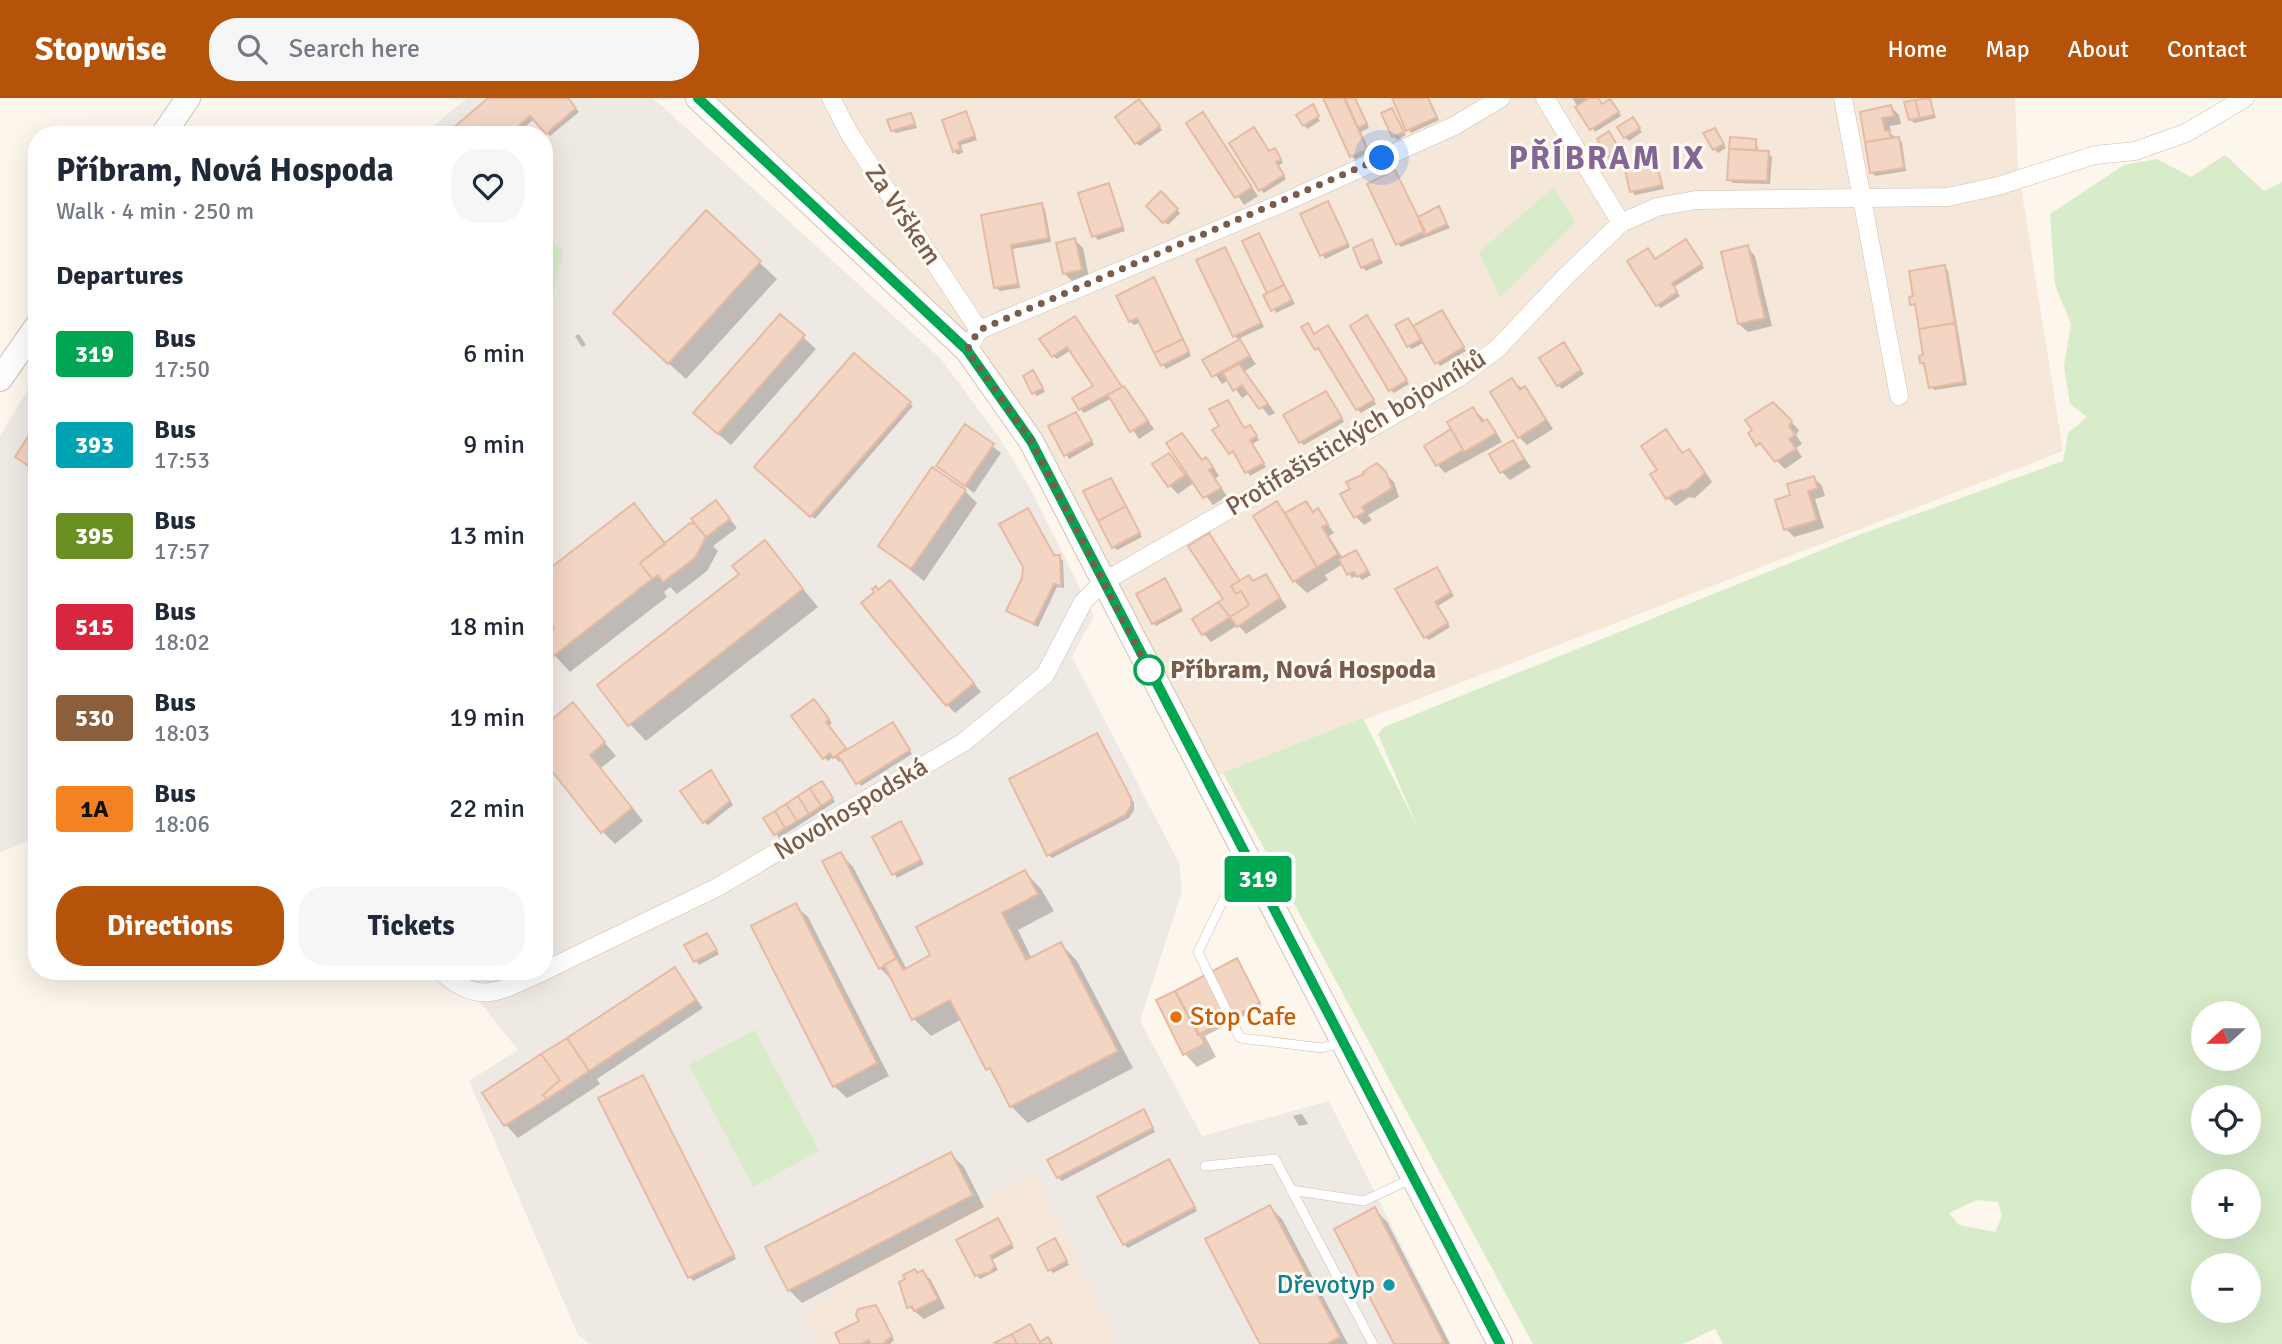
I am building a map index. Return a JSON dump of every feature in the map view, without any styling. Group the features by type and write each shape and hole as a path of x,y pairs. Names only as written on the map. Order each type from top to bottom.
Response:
{"street":[{"path":"169,126 188,98"},
{"path":"698,98 973,340 1031,441 1500,1344"},
{"name":"Za Vrškem","path":"831,98 849,133 973,340"},
{"path":"973,340 1454,125 1501,98"},
{"path":"1545,98 1621,223"},
{"path":"1843,98 1899,396"},
{"name":"Protifašistických bojovníků","path":"1103,582 1458,378 1498,348 1565,276 1621,223 1657,207 1696,200 1948,197 1998,186 2095,155 2135,151 2186,133 2245,98"},
{"path":"0,379 28,339"},
{"name":"Novohospodská","path":"553,967 716,888 964,742 1045,675 1083,603 1103,582"},
{"name":"Novohospodská","path":"450,980 457,987 475,994 510,987 525,980"}],"lane":[{"path":"1252,867 1233,880 1198,952 1240,1038 1322,1048 1344,1041"},
{"path":"1205,1166 1275,1159 1373,1344"},
{"path":"1292,1190 1364,1201 1414,1177"}],"shaded area":[{"path":"467,98 653,98 941,359 999,437 1031,490 1094,616 1072,657 1179,863 1182,891 1140,1021 1202,1136 1329,1101 1451,1344 1120,1344 1034,1173 899,1242 802,1315 821,1344 589,1344 578,1335 469,1081 518,1050 462,980 553,980 553,296 563,250 553,242 553,126 433,126"},
{"path":"700,98 2015,98 2018,168 2063,451 1210,779 1010,403"},
{"path":"28,389 28,840 0,853 0,436"},
{"path":"1035,1173 1120,1344 821,1344 801,1315 899,1242"}],"green space":[{"path":"2225,155 2264,191 2282,182 2282,1344 1723,1344 1715,1329 1683,1344 1533,1344 1223,773 1363,718 1417,826 1378,734 1384,727 1864,533 2063,461 2068,433 2087,417 2070,404 2064,366 2071,324 2055,285 2050,214 2124,165 2157,159 2191,177","holes":["1977,1200 1998,1202 2002,1216 1995,1232 1959,1225 1949,1213"]},
{"path":"1554,187 1575,222 1500,298 1479,252"},
{"path":"553,242 563,250 553,296"},
{"path":"755,1030 819,1151 753,1187 689,1065"}],"building":[{"path":"488,98 568,98 576,108 553,128 539,126 530,116 518,126 455,126"},
{"path":"1323,98 1344,98 1367,149 1350,157"},
{"path":"1345,98 1355,98 1367,124 1358,128"},
{"path":"1392,98 1428,98 1437,117 1406,131"},
{"path":"1589,98 1598,98 1602,104 1610,99 1619,112 1590,130 1575,107"},
{"path":"1930,98 1934,115 1920,118 1915,100"},
{"path":"1139,99 1160,126 1135,144 1115,117"},
{"path":"1915,100 1920,118 1909,120 1904,102"},
{"path":"1313,104 1319,116 1303,126 1296,115"},
{"path":"1891,105 1894,116 1882,118 1885,131 1889,130 1891,138 1865,142 1860,112"},
{"path":"1392,108 1404,132 1392,137 1381,113"},
{"path":"966,111 975,136 958,142 961,149 953,152 942,120"},
{"path":"1203,112 1252,187 1235,198 1186,123"},
{"path":"911,113 915,124 891,131 887,120"},
{"path":"1633,117 1640,128 1624,138 1617,127"},
{"path":"1254,127 1269,151 1275,148 1281,159 1276,162 1284,175 1259,191 1229,143"},
{"path":"1715,128 1724,144 1713,150 1703,133"},
{"path":"1609,131 1619,149 1608,157 1597,139"},
{"path":"1730,137 1756,139 1756,150 1729,149"},
{"path":"1899,137 1904,168 1870,173 1865,142"},
{"path":"1729,149 1769,151 1767,181 1727,180"},
{"path":"1655,157 1662,185 1630,192 1624,165"},
{"path":"1395,170 1425,231 1396,245 1367,184"},
{"path":"1109,183 1123,227 1092,237 1078,193"},
{"path":"1161,191 1178,209 1163,223 1146,206"},
{"path":"1328,201 1348,244 1320,256 1300,214"},
{"path":"1042,203 1048,238 1011,245 1018,284 994,288 981,215"},
{"path":"1439,206 1447,224 1425,235 1418,217"},
{"path":"706,210 761,261 668,364 613,313"},
{"path":"1259,233 1284,285 1267,293 1242,241"},
{"path":"1075,238 1082,270 1063,274 1056,243"},
{"path":"1372,239 1380,259 1361,268 1353,248"},
{"path":"1686,239 1702,264 1672,283 1677,292 1656,306 1627,261 1648,248 1655,259"},
{"path":"1748,245 1765,318 1738,324 1721,252"},
{"path":"1225,247 1261,323 1233,337 1196,260"},
{"path":"1945,265 1955,323 1919,329 1915,304 1910,305 1909,297 1913,296 1909,271"},
{"path":"1154,277 1183,339 1154,353 1137,318 1129,322 1116,296"},
{"path":"1284,285 1292,300 1271,311 1263,295"},
{"path":"1442,310 1464,347 1435,364 1413,326"},
{"path":"780,314 805,335 718,434 693,413"},
{"path":"1367,315 1407,380 1389,391 1350,326"},
{"path":"1075,316 1122,387 1079,410 1072,398 1093,386 1067,347 1052,357 1039,339"},
{"path":"1408,318 1421,339 1407,347 1395,325"},
{"path":"1308,323 1314,334 1328,325 1374,400 1356,410 1318,348 1315,350 1301,327"},
{"path":"1955,323 1964,382 1929,388 1924,363 1920,363 1919,356 1923,355 1919,329"},
{"path":"1183,339 1189,352 1161,366 1154,353"},
{"path":"1240,339 1250,356 1212,377 1202,360"},
{"path":"1564,342 1581,370 1557,386 1539,358"},
{"path":"854,353 911,402 810,517 754,467"},
{"path":"1239,364 1268,404 1259,409 1242,385 1233,391 1223,373"},
{"path":"1033,370 1043,388 1032,394 1023,376"},
{"path":"1512,378 1520,390 1525,386 1546,420 1518,438 1490,392"},
{"path":"1124,386 1148,421 1130,432 1108,395"},
{"path":"1326,391 1342,418 1299,443 1283,415"},
{"path":"1228,400 1244,428 1250,425 1257,436 1250,440 1264,463 1245,473 1233,451 1229,454 1212,430 1219,426 1209,409"},
{"path":"1773,402 1792,421 1789,426 1795,435 1789,439 1796,449 1775,462 1760,443 1756,446 1748,433 1752,430 1745,420"},
{"path":"1473,407 1482,422 1487,419 1496,433 1464,452 1447,422"},
{"path":"1076,412 1092,441 1064,456 1048,426"},
{"path":"965,424 994,444 965,486 936,466"},
{"path":"1451,429 1463,450 1436,466 1424,446"},
{"path":"1666,429 1682,453 1689,449 1705,473 1686,490 1680,490 1666,499 1650,474 1657,470 1641,446"},
{"path":"1182,433 1202,460 1206,457 1213,467 1209,470 1221,488 1203,498 1166,443"},
{"path":"28,437 28,465 15,457"},
{"path":"1513,440 1524,459 1500,473 1489,454"},
{"path":"1169,453 1185,475 1168,487 1152,464"},
{"path":"1377,463 1386,472 1392,488 1362,507 1365,512 1354,518 1340,494 1350,489 1346,482 1364,474 1363,472"},
{"path":"932,467 966,490 911,569 878,546"},
{"path":"1814,476 1818,488 1808,491 1817,520 1784,530 1775,500 1790,495 1787,484"},
{"path":"1111,478 1126,506 1098,521 1083,491"},
{"path":"716,500 730,519 706,537 691,519"},
{"path":"1277,501 1317,567 1293,582 1253,516"},
{"path":"1306,501 1313,512 1318,508 1328,524 1322,527 1338,554 1317,567 1285,513"},
{"path":"634,503 665,544 640,563 652,579 553,656 553,566"},
{"path":"1126,506 1140,533 1112,548 1098,521"},
{"path":"1028,508 1054,555 1060,555 1061,586 1054,584 1034,624 1006,611 1022,578 1023,567 999,524"},
{"path":"690,523 695,524 706,537 695,558 663,582 658,575 652,579 640,563"},
{"path":"1209,533 1240,581 1231,586 1236,594 1241,591 1249,605 1230,617 1218,602 1223,599 1188,546"},
{"path":"765,540 803,589 628,726 597,685 739,574 732,566"},
{"path":"1356,550 1368,571 1357,577 1354,572 1347,575 1339,559"},
{"path":"1437,567 1451,592 1435,602 1448,623 1424,638 1395,589"},
{"path":"1266,574 1280,598 1237,627 1230,617 1249,605 1241,591 1236,594 1231,586 1249,575 1253,581"},
{"path":"1165,578 1181,608 1152,624 1136,594"},
{"path":"890,580 974,683 946,706 861,603 874,592 872,589 876,586 878,590"},
{"path":"1218,602 1230,617 1202,635 1192,619"},
{"path":"814,699 829,719 826,722 846,748 833,758 830,753 823,759 791,716"},
{"path":"573,702 605,742 590,755 632,808 601,833 553,772 553,719"},
{"path":"893,722 910,750 856,784 839,757 833,758"},
{"path":"1097,733 1131,798 1131,806 1125,815 1047,856 1009,779"},
{"path":"711,770 730,801 703,823 680,791"},
{"path":"822,781 833,798 821,806 810,788"},
{"path":"810,788 821,806 809,814 798,796"},
{"path":"798,796 809,814 797,821 786,804"},
{"path":"786,804 797,821 785,828 775,811"},
{"path":"775,811 785,828 774,835 763,818"},
{"path":"901,821 921,860 892,875 872,837"},
{"path":"841,852 896,958 879,969 822,861"},
{"path":"1025,870 1038,894 1002,913 1026,960 1061,942 1118,1051 1010,1107 990,1068 986,1070 950,1000 912,1020 884,965 897,958 903,970 930,955 916,927"},
{"path":"796,903 877,1063 833,1087 751,926"},
{"path":"707,933 717,950 694,962 684,945"},
{"path":"1237,958 1260,1003 1198,1035 1175,991"},
{"path":"675,967 696,1000 589,1071 567,1038"},
{"name":"Stop Cafe","path":"1175,991 1205,1044 1183,1055 1156,1000"},
{"path":"567,1038 589,1071 547,1099 543,1095 560,1080 541,1054"},
{"path":"541,1054 560,1080 543,1095 547,1099 504,1126 482,1093"},
{"path":"643,1075 734,1255 688,1278 598,1098"},
{"path":"1144,1109 1153,1128 1057,1178 1047,1160"},
{"path":"951,1152 973,1195 788,1291 765,1247"},
{"path":"1169,1159 1195,1207 1123,1245 1097,1197"},
{"path":"1270,1205 1340,1337 1327,1344 1260,1344 1205,1239"},
{"name":"Dřevotyp","path":"1375,1207 1444,1342 1440,1344 1394,1344 1334,1229"},
{"path":"998,1218 1012,1244 990,1256 995,1266 990,1272 975,1276 956,1240"},
{"path":"1055,1238 1067,1261 1048,1271 1037,1248"},
{"path":"915,1269 917,1273 923,1270 938,1299 914,1311 912,1306 907,1308 899,1282 905,1279 903,1275"},
{"path":"876,1305 892,1336 883,1344 871,1344 869,1340 861,1344 840,1344 835,1333 859,1321 856,1315 858,1309"},
{"path":"1030,1324 1040,1342 1048,1337 1052,1344 1017,1344 1012,1334"},
{"path":"1012,1334 1017,1344 994,1343"}],"bus line":[{"name":"319","path":"698,98 967,350 1031,441 1500,1344"}],"place":[{"name":"Příbram, Nová Hospoda","path":"1149,670"},
{"name":"Stop Cafe","path":"1176,1017"},
{"name":"Dřevotyp","path":"1389,1285"}],"district":[{"name":"PŘÍBRAM IX","path":"1607,158"}],"route":[{"path":"1149,670 1150,673 1031,441 967,350 979,330 1287,201 1382,158"}]}
